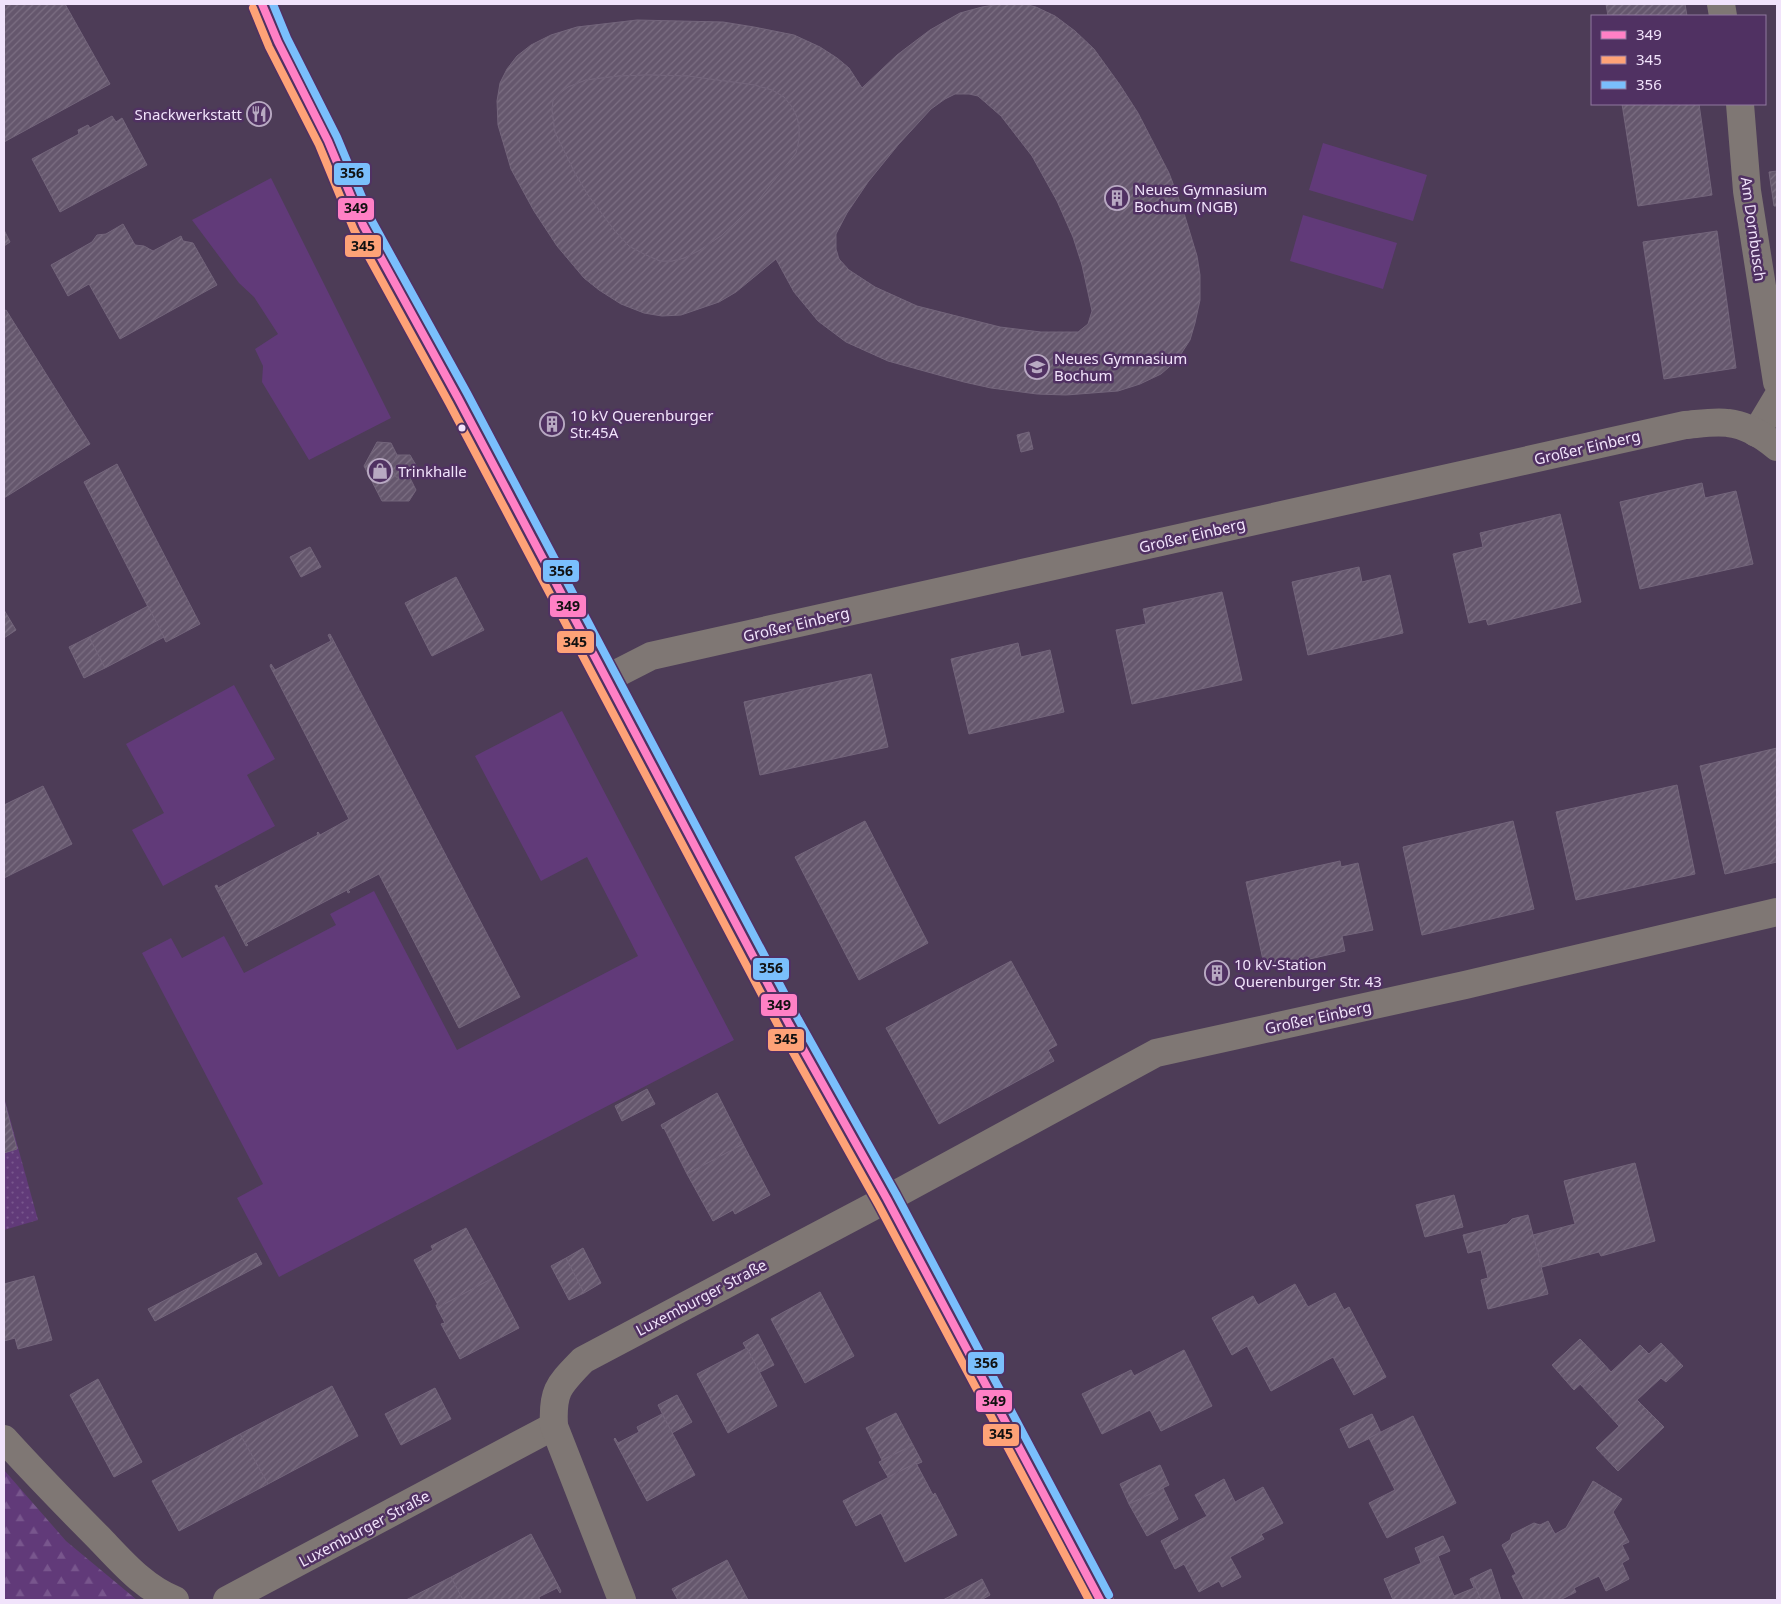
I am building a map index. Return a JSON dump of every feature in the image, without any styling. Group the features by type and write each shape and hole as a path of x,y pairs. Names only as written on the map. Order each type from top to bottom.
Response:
{"street":[{"path":"262,4 282,50 328,141 363,225 458,398 789,1024 887,1199 1100,1600"},
{"name":"Am Dornbusch","path":"1740,105 1747,191 1777,382"},
{"path":"1767,440 1777,398"},
{"name":"Großer Einberg","path":"606,679 650,656 1685,425 1728,423 1767,440"},
{"name":"Großer Einberg","path":"887,1199 1156,1053 1465,985 1777,912"},
{"name":"Luxemburger Straße","path":"622,1600 554,1426 553,1405 561,1383 583,1360 887,1199"},
{"name":"Luxemburger Straße","path":"227,1600 554,1426"},
{"path":"4,1440 137,1577 161,1594 175,1600"}],"green space":[{"path":"1323,143 1427,175 1413,221 1309,190"},
{"path":"271,178 391,418 309,460 262,382 263,366 255,349 278,334 254,297 239,283 192,220"},
{"path":"1303,215 1397,243 1383,289 1290,261"},
{"path":"234,685 275,759 247,775 275,826 163,886 132,830 164,813 126,744"},
{"path":"562,711 734,1040 279,1277 237,1198 263,1184 142,953 171,938 182,958 224,936 244,973 336,925 330,914 374,891 457,1050 638,956 587,857 541,881 475,756"},
{"path":"4,1097 38,1220 4,1230"},
{"path":"4,1470 66,1541 137,1600 4,1600"}],"building":[{"path":"4,4 65,4 110,84 4,142"},
{"name":"Neues Gymnasium Bochum (NGB)","path":"1000,4 1024,4 1036,7 1055,16 1075,31 1094,49 1120,85 1138,113 1169,173 1197,256 1200,275 1200,300 1190,340 1177,360 1161,374 1140,384 1118,391 1066,395 1037,394 991,388 888,361 846,342 818,321 794,292 776,259 736,292 719,302 681,315 662,316 644,313 621,304 584,278 557,246 534,211 511,169 498,125 497,101 500,83 507,69 517,56 531,45 551,35 577,27 637,20 723,22 794,35 820,47 837,58 849,68 862,88 897,55 930,30 960,13","holes":["648,75 688,76 754,85 772,90 784,97 792,107 799,127 796,153 756,203 722,235 700,250 684,258 672,261 660,261 644,254 629,246 615,231 588,195 575,173 555,132 552,110 553,101 559,94 568,87 586,80","955,94 978,96 1001,116 1032,156 1057,201 1073,237 1082,265 1092,311 1088,324 1078,332 1041,332 1000,327 917,306 875,287 849,270 839,259 836,249 836,234 847,213 868,182 931,109"]},
{"path":"1606,4 1685,4 1687,15 1608,15"},
{"path":"648,75 688,76 754,85 772,90 784,97 792,107 799,127 796,153 756,203 722,235 700,250 684,258 672,261 660,261 644,254 629,246 615,231 588,195 575,173 555,132 552,110 553,101 559,94 568,87 586,80"},
{"path":"1622,105 1699,105 1712,195 1638,206"},
{"path":"112,116 116,122 122,118 147,165 60,212 32,159 79,134 78,130 88,125 90,128"},
{"path":"1777,171 1777,206 1774,206 1769,172"},
{"path":"123,224 135,245 144,246 153,251 181,236 183,241 193,243 217,285 120,339 89,284 68,296 51,265 92,242 97,235 106,234"},
{"path":"4,230 10,242 4,246"},
{"path":"1717,231 1736,368 1664,379 1643,242"},
{"path":"6,310 90,444 4,498 4,311"},
{"name":"10 kV Querenburger Str.45A","path":"552,413 560,430 552,434 543,418"},
{"path":"1029,432 1033,449 1021,452 1017,435"},
{"name":"Trinkhalle","path":"377,442 391,443 397,455 391,466 396,477 410,478 416,490 409,501 382,501 364,466"},
{"path":"397,455 410,455 417,467 410,478 396,477 391,466"},
{"path":"117,464 200,624 166,642 84,482"},
{"path":"1702,483 1705,498 1736,491 1753,564 1640,589 1620,502"},
{"path":"1560,514 1581,602 1488,625 1486,619 1469,623 1453,554 1483,547 1480,533"},
{"path":"310,547 321,567 301,577 290,557"},
{"path":"1359,567 1362,582 1390,575 1403,633 1308,655 1292,582"},
{"path":"456,577 484,630 432,656 405,603"},
{"path":"1222,592 1242,680 1132,704 1116,630 1146,624 1143,609"},
{"path":"148,606 164,637 105,668 89,637"},
{"path":"4,610 16,630 4,638"},
{"path":"330,634 520,997 459,1028 379,874 348,890 350,892 348,893 347,890 246,943 248,945 246,946 215,886 217,885 218,888 318,835 318,832 320,835 349,819 270,666 271,664 275,670 331,641 328,635"},
{"path":"89,637 105,668 84,678 69,647"},
{"path":"1018,643 1021,657 1050,650 1064,712 969,734 951,659"},
{"path":"871,674 888,747 760,775 744,702"},
{"path":"1777,748 1777,862 1725,874 1700,766"},
{"path":"1677,785 1695,874 1576,900 1556,812"},
{"path":"43,786 72,844 4,878 4,805"},
{"path":"865,821 928,943 859,980 795,857"},
{"path":"1513,821 1534,909 1422,935 1403,847"},
{"path":"1340,861 1341,867 1358,863 1373,930 1342,936 1345,951 1265,969 1246,882"},
{"path":"1011,961 1057,1045 1048,1050 1054,1061 939,1124 886,1028"},
{"name":"10 kV-Station Querenburger Str. 43","path":"1218,964 1223,980 1215,981 1211,966"},
{"path":"647,1089 655,1104 622,1121 615,1106"},
{"path":"717,1093 743,1144 687,1174 661,1125"},
{"path":"4,1100 17,1149 4,1153"},
{"path":"743,1144 770,1195 735,1214 733,1210 713,1221 687,1174"},
{"path":"1635,1163 1655,1241 1601,1256 1599,1252 1542,1267 1533,1235 1575,1224 1564,1181"},
{"path":"1454,1195 1463,1227 1425,1237 1416,1205"},
{"path":"1528,1215 1548,1294 1488,1309 1481,1280 1488,1278 1481,1250 1468,1253 1463,1235 1507,1224 1512,1219"},
{"path":"466,1228 493,1278 437,1308 436,1305 438,1305 414,1260 433,1250 431,1246"},
{"path":"583,1248 601,1283 584,1293 566,1258"},
{"path":"256,1253 262,1264 155,1321 148,1309"},
{"path":"566,1258 584,1293 569,1300 551,1266"},
{"path":"34,1276 52,1340 18,1349 15,1338 4,1341 4,1284"},
{"path":"493,1278 519,1328 460,1359 441,1324 445,1323 437,1308"},
{"path":"1295,1284 1308,1307 1335,1293 1344,1310 1349,1307 1386,1377 1354,1395 1333,1357 1271,1391 1247,1346 1232,1355 1212,1318 1253,1296 1258,1305"},
{"path":"820,1292 854,1356 805,1383 771,1319"},
{"path":"758,1334 774,1365 760,1372 743,1343"},
{"path":"1580,1339 1603,1363 1574,1390 1552,1365"},
{"path":"1661,1343 1683,1366 1666,1382 1661,1378 1637,1400 1664,1427 1618,1471 1596,1448 1619,1426 1580,1384 1603,1363 1611,1372 1640,1345 1649,1354"},
{"path":"747,1348 777,1406 728,1433 697,1374"},
{"path":"1184,1350 1212,1406 1161,1431 1150,1410 1102,1434 1082,1394 1131,1370 1134,1376"},
{"path":"98,1379 142,1462 114,1477 70,1395"},
{"path":"332,1386 358,1436 268,1484 240,1434"},
{"path":"435,1388 451,1419 401,1445 385,1414"},
{"path":"677,1395 692,1422 672,1433 658,1405"},
{"path":"896,1413 913,1445 882,1460 866,1428"},
{"path":"662,1414 695,1475 647,1501 614,1439 618,1443 639,1432 637,1427"},
{"path":"1372,1414 1381,1433 1349,1448 1340,1429"},
{"path":"1413,1416 1456,1503 1387,1538 1369,1503 1395,1490 1369,1438"},
{"path":"240,1434 268,1484 179,1531 152,1481"},
{"path":"913,1445 922,1462 916,1463 888,1477 879,1462"},
{"path":"916,1463 933,1495 935,1493 957,1535 905,1562 881,1513 856,1526 843,1501"},
{"path":"1160,1465 1169,1485 1129,1504 1120,1484"},
{"path":"1224,1479 1235,1502 1263,1487 1283,1523 1261,1534 1264,1539 1230,1557 1241,1577 1222,1587 1219,1581 1199,1592 1184,1564 1175,1569 1161,1541 1207,1516 1195,1495"},
{"path":"1593,1481 1622,1499 1613,1512 1629,1542 1622,1545 1629,1559 1622,1563 1629,1579 1606,1591 1599,1576 1574,1588 1576,1592 1560,1600 1524,1600 1512,1576 1516,1574 1502,1545 1510,1540 1512,1534 1534,1523 1540,1525 1548,1521 1555,1534 1566,1528"},
{"path":"1163,1488 1178,1519 1147,1536 1129,1504"},
{"path":"531,1534 561,1591 560,1593 557,1588 539,1597 540,1600 463,1600 451,1577"},
{"path":"1443,1536 1450,1551 1421,1563 1415,1548"},
{"path":"1438,1556 1454,1596 1474,1588 1470,1579 1472,1578 1481,1600 1393,1600 1384,1579"},
{"path":"727,1560 748,1600 678,1600 672,1589"},
{"path":"1491,1569 1501,1600 1481,1600 1472,1578"},
{"path":"451,1577 463,1600 406,1600"},
{"path":"982,1579 990,1595 981,1600 943,1600"}],"transit line":[{"name":"349","path":"262,4 278,42 328,141 363,225 458,398 789,1024 887,1199 1100,1600"},
{"name":"356","path":"273,4 287,38 337,137 372,221 467,393 798,1019 896,1194 1109,1595"},
{"name":"345","path":"253,8 269,47 319,145 354,230 449,403 780,1029 878,1204 1089,1600"}],"place":[{"name":"Snackwerkstatt","path":"259,114"},
{"name":"Neues Gymnasium Bochum (NGB)","path":"1117,198"},
{"name":"Neues Gymnasium Bochum","path":"1037,367"},
{"name":"10 kV Querenburger Str.45A","path":"552,424"},
{"name":"Trinkhalle","path":"380,471"},
{"name":"10 kV-Station Querenburger Str. 43","path":"1217,973"}]}
